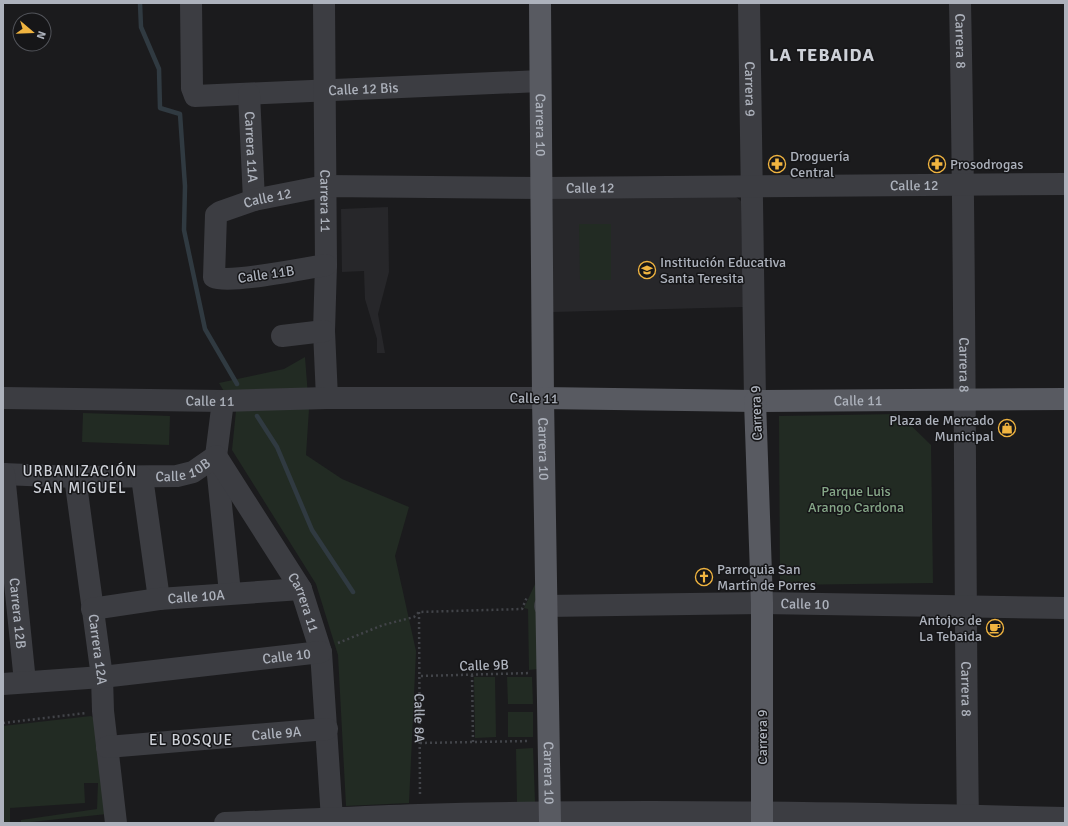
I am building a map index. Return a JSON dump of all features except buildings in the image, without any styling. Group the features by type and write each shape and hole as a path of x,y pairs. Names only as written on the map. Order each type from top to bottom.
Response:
{"main road":[{"name":"Carrera 10","path":"540,3 545,580 550,818"},
{"name":"Calle 11","path":"543,398 756,401 1065,399"},
{"name":"Carrera 9","path":"756,401 762,603 762,818"}],"street":[{"name":"Calle 12 Bis","path":"191,3 192,88 195,96 540,81"},
{"name":"Carrera 11","path":"324,3 326,265 324,331 327,398"},
{"name":"Carrera 9","path":"749,3 751,187 756,401"},
{"name":"Carrera 8","path":"960,3 964,185 963,399 968,820"},
{"name":"Carrera 11A","path":"249,94 254,200"},
{"name":"Calle 12","path":"213,270 215,222 216,215 220,212 254,200 325,186 542,188 1065,184"},
{"name":"Calle 11B","path":"213,270 214,277 219,280 326,265"},
{"path":"282,336 324,331"},
{"name":"Calle 11","path":"3,398 223,401 327,398 543,398"},
{"path":"223,401 216,456 230,593"},
{"name":"Carrera 11","path":"216,456 301,589 321,652 332,819"},
{"name":"Calle 10B","path":"4,474 75,477 177,476 193,472 216,456"},
{"name":"Carrera 12B","path":"4,474 25,682"},
{"name":"Carrera 12A","path":"75,477 102,677 107,747 116,823"},
{"path":"142,477 159,598"},
{"name":"Calle 10A","path":"92,609 159,598 301,589"},
{"name":"Calle 10","path":"546,606 762,603 1065,608"},
{"name":"Calle 10","path":"3,684 102,677 321,652"},
{"name":"Calle 9A","path":"107,747 327,729"},
{"path":"225,823 332,819 762,818 968,820 1065,818"}],"path":[{"name":"Calle 10","path":"321,652 369,630 414,617 419,612 522,609 534,581 545,580"},
{"name":"Calle 8A","path":"419,612 421,676 421,819"},
{"name":"Calle 9B","path":"421,676 547,673"},
{"path":"472,675 474,743"},
{"path":"3,723 90,712"},
{"path":"420,743 474,743 549,740"}],"shaded area":[{"name":"Institución Educativa Santa Teresita","path":"735,196 741,201 743,307 553,312 551,197"},
{"path":"388,207 389,272 378,314 385,353 377,353 377,339 365,299 364,271 342,272 341,209"}],"green space":[{"path":"579,224 611,224 611,280 580,280"},
{"path":"305,357 309,409 306,455 342,479 409,507 395,556 416,651 409,803 346,806 338,655 316,584 232,450 236,411 219,383 284,369"},
{"path":"83,413 170,416 169,445 82,442"},
{"name":"Parque Luis Arango Cardona","path":"899,414 931,445 933,583 780,585 779,416"},
{"path":"536,582 538,669 529,670 528,609 524,608"},
{"path":"474,677 495,677 496,737 475,738"},
{"path":"507,677 532,677 533,704 508,704"},
{"path":"508,712 533,712 533,737 508,737"},
{"path":"91,716 96,720 107,814 21,823 21,820 97,809 98,783 84,783 85,803 10,808 10,823 3,823 3,726"},
{"path":"533,748 535,802 517,803 516,749"}],"waterway":[{"path":"140,3 141,27 159,69 160,108 180,114 185,186 184,230 205,329 237,384"},
{"path":"257,416 277,447 312,530 353,592"}],"place":[{"name":"Droguería Central","path":"777,164"},
{"name":"Prosodrogas","path":"937,164"},
{"name":"Institución Educativa Santa Teresita","path":"647,270"},
{"name":"Plaza de Mercado Municipal","path":"1007,428"},
{"name":"Parroquia San Martín de Porres","path":"704,577"},
{"name":"Antojos de La Tebaida","path":"995,628"}],"district":[{"name":"LA TEBAIDA","path":"822,55"},
{"name":"URBANIZACIÓN SAN MIGUEL","path":"80,480"},
{"name":"EL BOSQUE","path":"191,740"}]}
